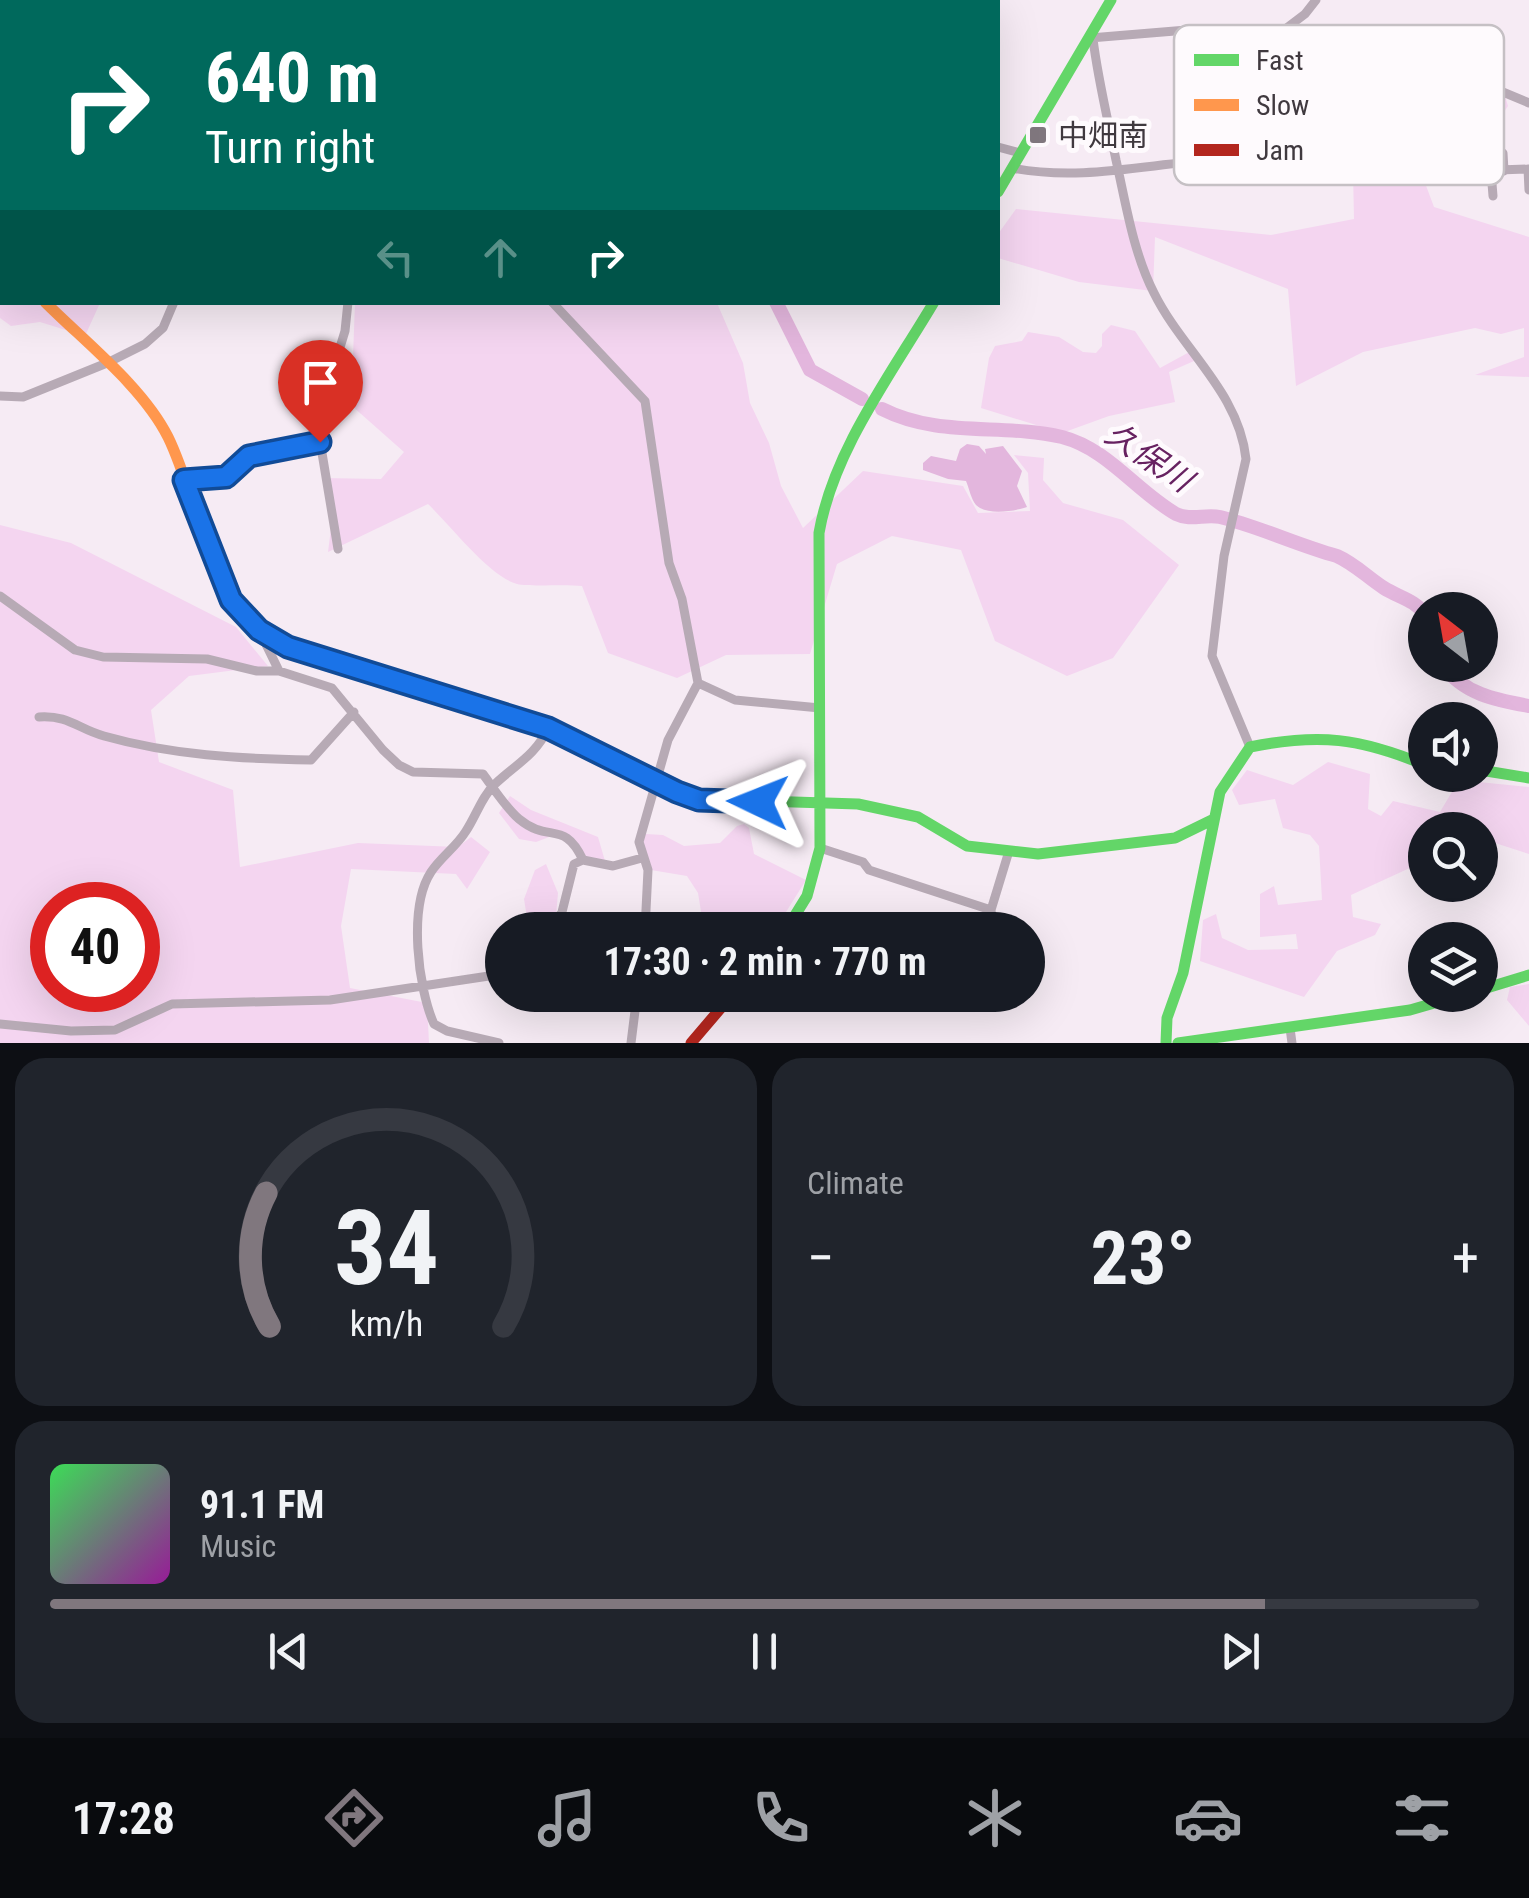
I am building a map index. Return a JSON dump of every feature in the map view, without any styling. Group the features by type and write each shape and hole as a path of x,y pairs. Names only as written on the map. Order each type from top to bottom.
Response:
{"street":[{"path":"1000,189 1110,0"},
{"path":"1290,25 1316,0"},
{"path":"1090,38 1174,30"},
{"path":"1090,38 1138,253 1156,298 1239,424 1246,459 1224,556 1212,656 1250,747"},
{"path":"1504,93 1529,104"},
{"path":"1000,148 1020,153"},
{"path":"1012,168 1073,174 1174,165"},
{"path":"1504,171 1528,169 1529,190"},
{"path":"1492,185 1493,196"},
{"path":"47,305 149,406 168,437 231,600 259,630 280,671"},
{"path":"0,396 23,397 146,344 164,328 173,305"},
{"path":"338,548 318,422 345,331 348,305"},
{"path":"555,305 645,401 669,563 682,598 698,683 668,740 639,842 648,870 646,912"},
{"path":"797,912 807,896 820,848 819,533 824,502 841,461 932,305"},
{"path":"184,480 226,477 249,456 320,442"},
{"path":"0,596 74,650 103,657 180,656 256,671 280,671 332,688 383,750 413,772 483,774 516,818 537,831 565,834 574,840 583,860"},
{"path":"259,630 288,647 548,728 699,800 858,804 907,813 967,846 1009,852 1066,853 1156,842 1214,819"},
{"path":"698,683 735,700 820,708"},
{"path":"39,717 64,717 102,736 221,758 310,760 354,712"},
{"path":"499,1043 434,1024 424,988 418,911 430,873 464,835 492,786 522,763 548,728"},
{"path":"1166,1043 1167,1018 1188,954 1220,792 1250,747 1338,736 1380,745 1408,757"},
{"path":"1498,773 1529,778"},
{"path":"820,848 863,862 869,870 991,910 1009,852"},
{"path":"562,912 574,864 583,860 613,866 642,858"},
{"path":"1498,984 1529,975"},
{"path":"0,1024 115,1030 172,1004 330,1000 485,977"},
{"path":"1178,1043 1408,1010"},
{"path":"631,1043 635,1012"},
{"path":"690,1043 717,1012"},
{"path":"1290,1028 1292,1043"}],"shaded area":[{"path":"1353,185 1426,185 1434,207 1529,237 1529,377 1475,375 1524,357 1524,328 1501,334 1475,328 1363,352 1296,386 1288,289 1155,237 1153,291 1079,282 1000,259 1000,231 1016,209 1271,235 1354,219"},
{"path":"0,305 99,305 85,336 40,322 11,326 0,318"},
{"path":"355,305 718,305 743,363 750,403 769,443 781,486 803,528 863,471 963,486 978,513 1030,511 1028,473 1014,455 1044,458 1043,480 1063,503 1123,520 1179,565 1113,658 1067,676 995,641 961,550 892,536 837,564 810,654 726,655 677,678 608,653 582,586 523,585 506,579 428,504 328,552 333,513 322,478 381,479 404,452 343,398 353,357"},
{"path":"1111,325 1135,331 1160,368 1193,350 1194,361 1169,372 1175,402 1109,416 1062,433 981,408 989,358 995,346 1022,341 1028,332 1059,337 1083,352 1096,353 1102,346 1102,334"},
{"path":"967,444 979,446 986,454 985,449 1003,446 1022,471 1017,486 1027,507 987,511 974,503 966,481 923,470 923,463 931,456 956,461 960,449"},
{"path":"0,525 71,543 236,627 268,666 189,676 151,710 159,762 233,790 240,867 358,843 458,847 471,837 490,852 467,889 456,874 351,869 341,926 350,988 427,1003 429,1043 0,1043"},
{"path":"1328,762 1370,774 1368,809 1381,816 1393,801 1440,812 1408,812 1408,869 1351,895 1353,917 1381,924 1375,935 1337,951 1304,997 1200,961 1203,920 1216,914 1222,938 1248,950 1298,949 1296,934 1260,937 1260,894 1274,886 1278,905 1322,900 1319,846 1310,835 1283,828 1275,799 1239,805 1232,790 1247,770 1293,785"},
{"path":"1498,784 1529,787 1529,854 1498,844 1498,812 1440,812 1452,792 1498,792"},
{"path":"510,796 531,810 598,837 605,861 587,857 557,834 536,842 519,839 499,813"},
{"path":"744,824 749,828 754,854 806,880 786,912 701,912 698,893 687,876 651,870 640,839 646,834 663,835 684,846 720,843"},
{"path":"546,864 558,893 556,912 526,912 524,899 535,870"},
{"path":"1529,984 1529,1026 1507,1000 1510,987"}],"waterway":[{"name":"久保川","path":"778,305 810,370 862,399"},
{"name":"久保川","path":"882,409 926,424 1062,437 1094,451 1176,514 1220,517 1337,556 1408,600"},
{"name":"久保川","path":"1459,682 1493,698 1529,706"}],"traffic: fast":[{"path":"1000,189 1111,0"},
{"path":"797,912 807,896 820,848 819,533 826,502 850,443 932,305"},
{"path":"457,700 548,728 677,793 699,799 858,804 918,817 967,846 1038,854 1175,838 1214,819"},
{"path":"1166,1043 1167,1018 1183,973 1220,792 1250,747 1319,739 1359,744 1408,759"},
{"path":"1498,773 1529,778"},
{"path":"1498,984 1529,975"},
{"path":"1178,1043 1408,1010"}],"traffic: slow":[{"path":"48,305 129,383 157,418 178,460 226,588 257,628 323,660 457,700"}],"traffic: jam":[{"path":"691,1043 717,1012"}],"place":[{"name":"中畑南","path":"1038,135"}],"route":[{"path":"320,442 249,456 226,477 184,480 231,600 259,630 288,647 548,728 699,800 758,802"}]}
